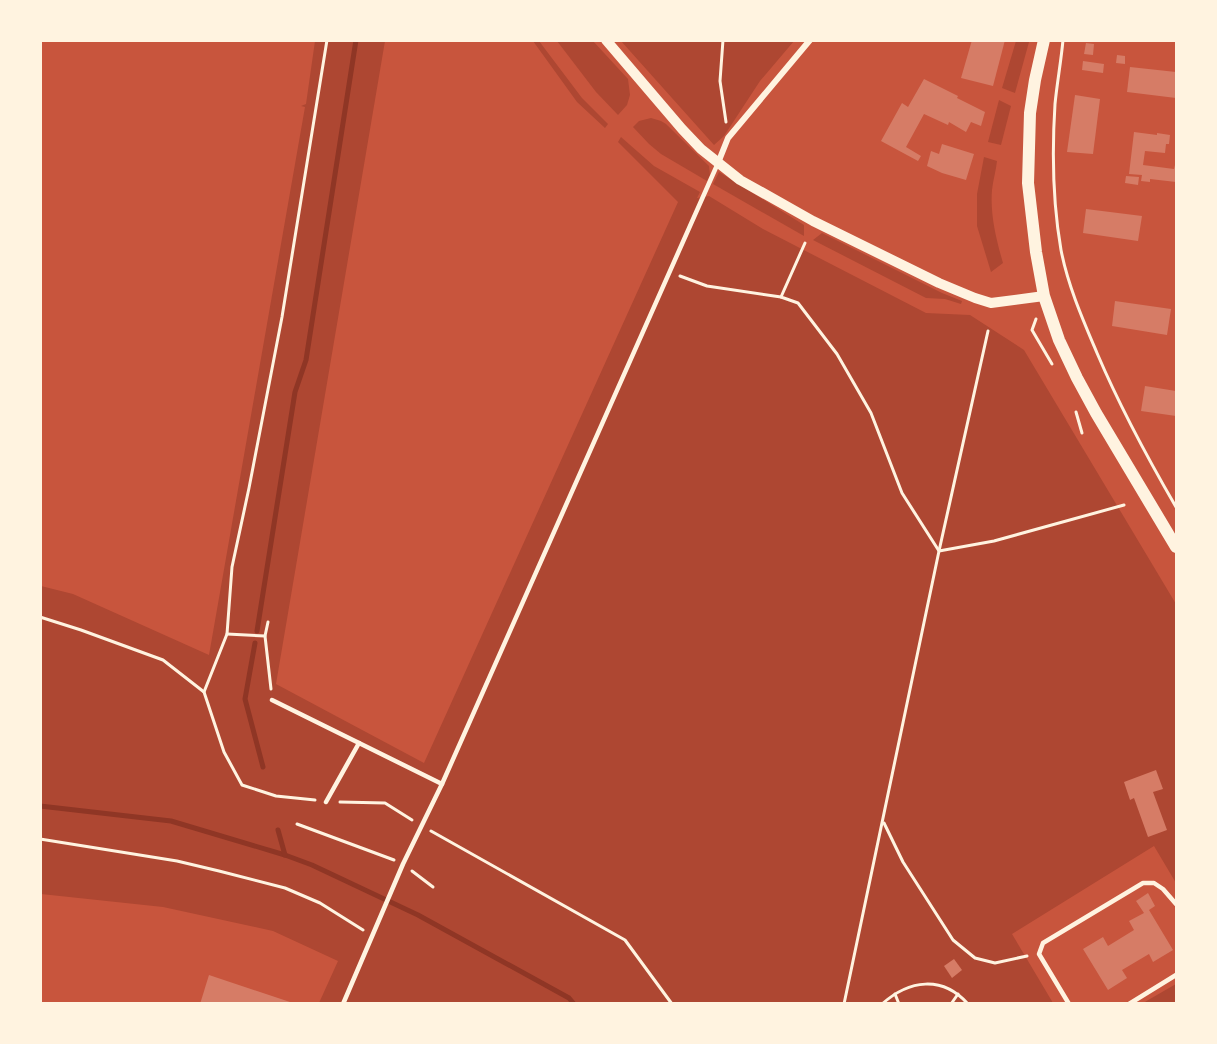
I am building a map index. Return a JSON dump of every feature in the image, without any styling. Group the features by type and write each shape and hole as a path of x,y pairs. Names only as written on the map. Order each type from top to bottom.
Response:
{"main road":[{"path":"1044,40 1030,113 1028,173 1031,217 1044,296 1059,340 1077,378 1176,547"}],"street":[{"path":"606,40 701,149 741,180 813,220 939,283 966,294 991,303 1044,296"},
{"path":"718,163 728,138 810,40"}],"lane":[{"path":"342,1004 718,163"},
{"path":"272,700 442,784"},
{"path":"326,802 359,743"},
{"path":"1069,1004 1039,954 1043,943 1143,883 1154,883 1163,889 1176,904"},
{"path":"1129,1004 1176,975"}],"path":[{"path":"204,693 227,634 232,567 282,317 327,40"},
{"path":"723,40 720,81 728,138"},
{"path":"1063,40 1055,104 1054,139 1054,181 1061,250 1080,314 1116,397 1176,507"},
{"path":"781,297 805,243"},
{"path":"671,269 682,277 708,286 781,297 798,303 837,354 871,413 902,493 939,551"},
{"path":"844,1004 939,551 988,331"},
{"path":"939,551 994,541 1124,505"},
{"path":"40,617 163,660 204,693 224,752 242,785 276,796 326,802 385,803 625,940 672,1004"},
{"path":"268,622 264,636 272,700"},
{"path":"227,634 264,636"},
{"path":"883,821 903,862 953,940 975,958 995,963 1039,954"},
{"path":"297,824 403,864 433,888"},
{"path":"40,839 177,861 285,888 320,903 372,936"},
{"path":"882,1004 895,994 928,983 953,990 968,1004"},
{"path":"895,994 900,1004"},
{"path":"951,1004 958,994"}],"shaded area":[{"path":"315,41 385,41 276,684 424,763 678,202 618,142 621,137 654,166 700,192 697,198 709,196 763,229 926,313 970,315 1024,350 1176,604 1176,883 1154,846 1012,934 1053,1003 319,1003 338,961 273,931 163,907 41,894 41,586 73,594 209,655 305,107 301,106 306,104"},
{"path":"533,41 539,41 582,98 608,124 605,128 577,102"},
{"path":"557,41 593,41 628,79 630,95 627,105 618,115 596,92"},
{"path":"621,41 794,41 760,81 724,136 714,145"},
{"path":"1016,41 1029,42 1015,93 1002,88"},
{"path":"999,100 1011,106 1001,145 988,142"},
{"path":"651,118 666,124 709,166 710,175 707,181 661,154 633,127 639,121"},
{"path":"984,157 997,161 992,190 992,208 1003,263 991,272 977,226 977,194"},
{"path":"719,172 804,225 804,236 713,184"},
{"path":"822,233 962,301 961,304 945,299 926,298 813,240"},
{"path":"1176,984 1176,1003 1143,1003"}],"building":[{"path":"972,40 1005,40 993,86 961,78"},
{"path":"1086,43 1094,44 1093,55 1084,54"},
{"path":"1117,55 1125,56 1125,64 1116,63"},
{"path":"1083,61 1104,64 1103,73 1082,70"},
{"path":"1130,67 1176,72 1176,98 1127,92"},
{"path":"924,79 985,112 981,126 971,122 966,132 949,122 948,125 924,114 906,147 921,156 918,161 881,141 902,103 908,107"},
{"path":"1075,95 1100,99 1093,154 1067,152"},
{"path":"1134,132 1170,135 1165,153 1145,151 1143,165 1174,169 1176,165 1176,182 1150,179 1150,182 1141,181 1142,175 1129,174"},
{"path":"942,144 974,154 966,180 927,166 931,151 939,154"},
{"path":"1126,176 1139,177 1138,185 1125,183"},
{"path":"1086,209 1142,216 1138,241 1083,233"},
{"path":"1115,301 1171,309 1167,335 1112,326"},
{"path":"1145,386 1176,391 1176,416 1141,411"},
{"path":"1156,770 1163,789 1153,792 1167,830 1148,837 1134,798 1130,800 1124,782"},
{"path":"1148,893 1155,906 1149,910 1173,950 1153,962 1149,954 1122,970 1127,978 1108,990 1083,949 1103,937 1108,946 1134,930 1129,921 1144,913 1136,901"},
{"path":"954,959 962,970 952,978 944,966"},
{"path":"209,975 293,1003 293,1004 200,1004"}],"waterway":[{"path":"257,631 295,392 306,360 356,40"},
{"path":"255,643 245,699 263,767"},
{"path":"40,806 171,821 312,865 418,915 569,998 574,1004"},
{"path":"278,830 285,855"}]}
